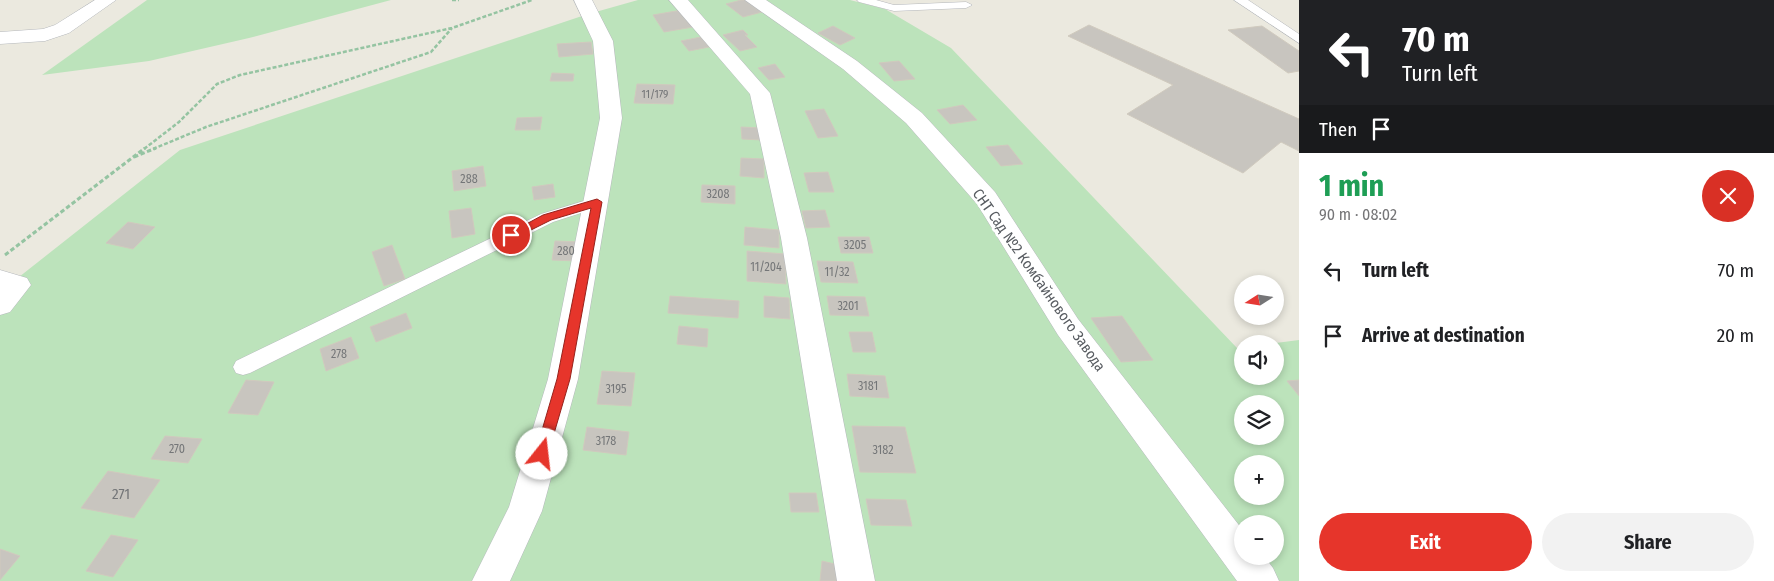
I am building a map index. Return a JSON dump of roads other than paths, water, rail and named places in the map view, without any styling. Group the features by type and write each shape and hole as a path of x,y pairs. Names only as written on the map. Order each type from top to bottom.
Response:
{"street":[{"path":"0,38 45,35 62,29 107,0"},
{"path":"491,581 525,511 564,379 611,118 603,41 586,0"},
{"path":"678,0 760,93 794,238 856,581"},
{"name":"СНТ Сад №2 Комбайнового Завода","path":"754,0 850,65 914,118 986,198 1068,327 1260,581"},
{"path":"0,280 17,285 0,304"}],"lane":[{"path":"863,0 894,8 966,5"},
{"path":"1240,0 1299,39"},
{"path":"243,367 547,218 597,202"}]}
